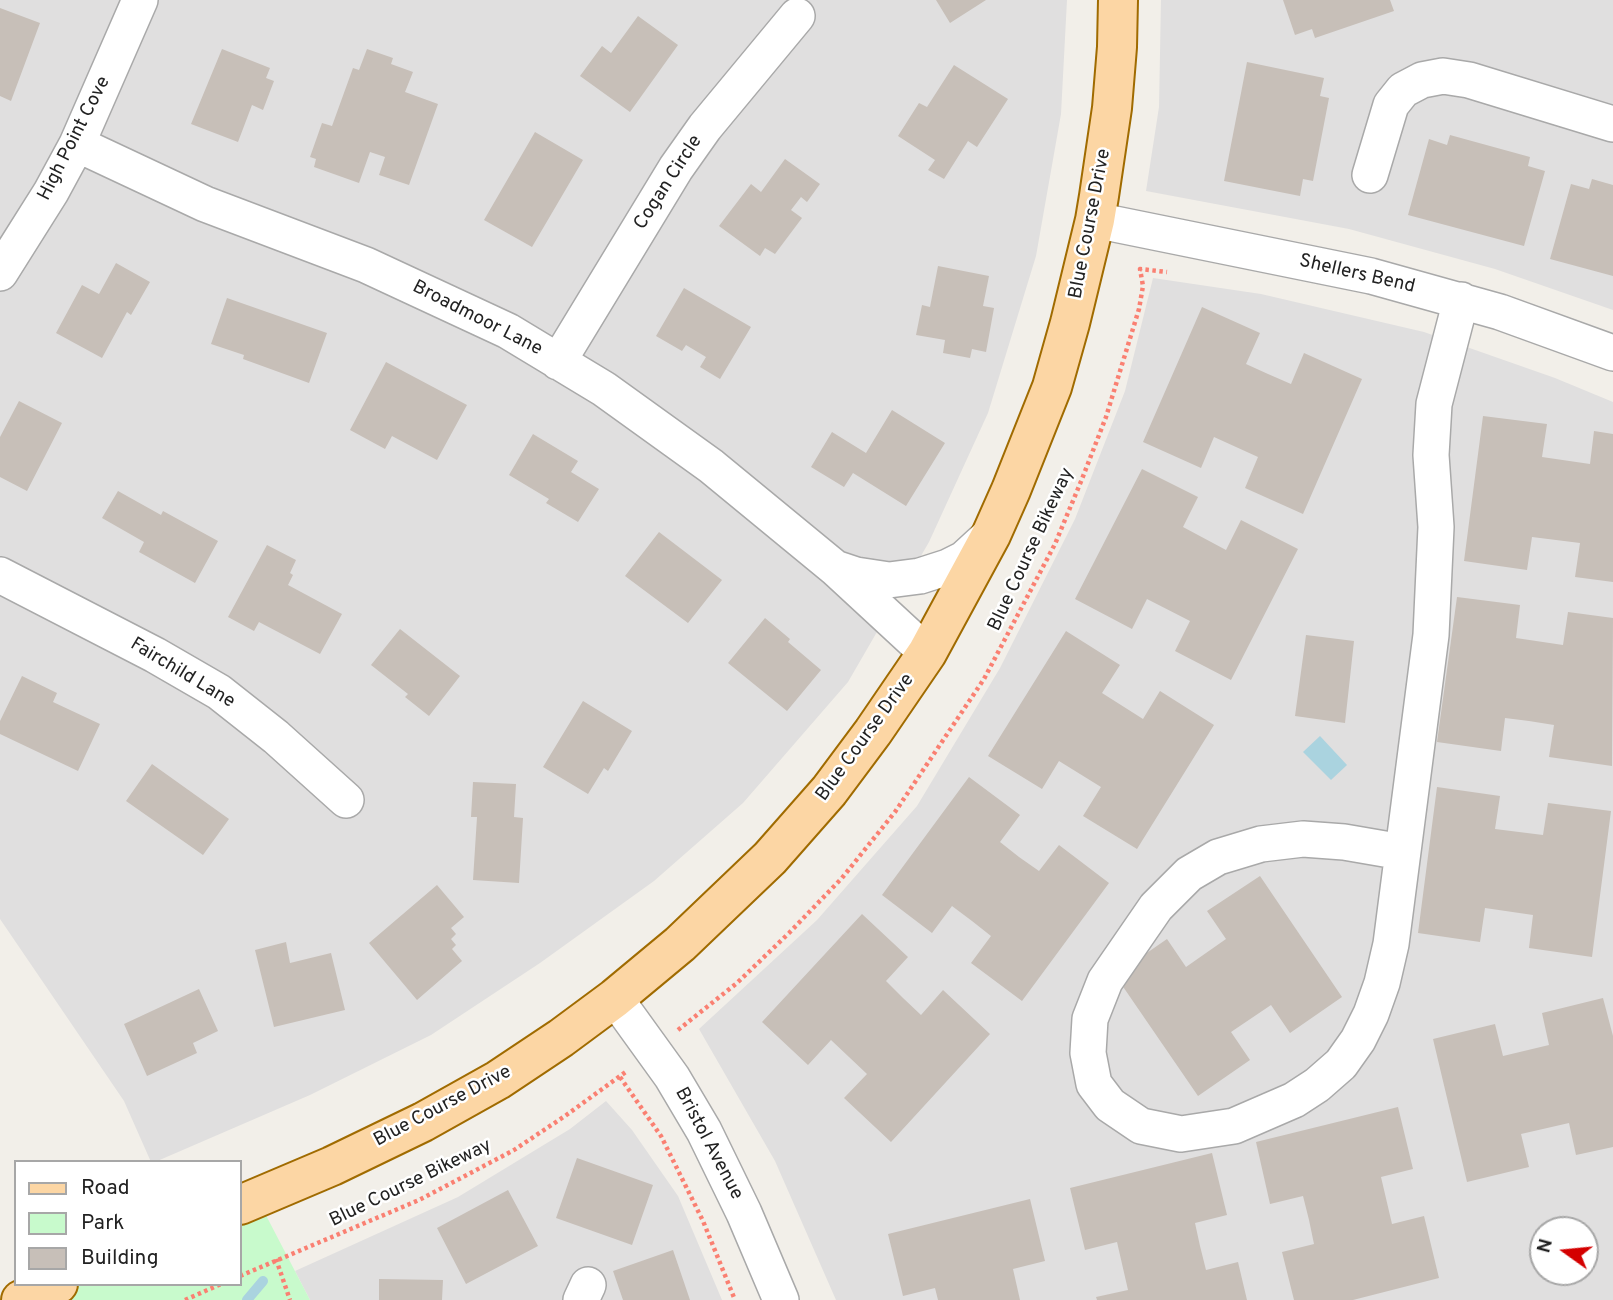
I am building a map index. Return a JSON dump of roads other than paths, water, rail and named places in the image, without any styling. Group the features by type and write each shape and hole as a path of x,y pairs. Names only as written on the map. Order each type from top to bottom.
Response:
{"main road":[{"name":"Blue Course Drive","path":"242,1204 332,1166 422,1122 498,1080 562,1038 680,944 770,858 836,781 873,732 927,653 991,535 1052,387 1095,220 1112,108 1118,0"},
{"path":"21,1300 53,1286"}],"street":[{"name":"High Point Cove","path":"0,272 51,192 77,144 140,0"},
{"name":"Cogan Circle","path":"558,362 676,168 705,127 797,16"},
{"path":"1370,175 1391,105 1403,90 1422,80 1443,76 1469,80 1613,124"},
{"name":"Broadmoor Lane","path":"77,144 205,204 366,265 508,331 604,389 711,466 835,568 927,653"},
{"name":"Shellers Bend","path":"1095,220 1371,276 1500,312 1613,353"},
{"path":"1402,852 1344,842 1303,839 1261,844 1218,857 1189,874 1156,907 1105,981 1090,1019 1088,1053 1094,1084 1110,1105 1142,1126 1181,1134 1234,1126 1294,1100 1317,1085 1341,1064 1358,1040 1371,1014 1391,944 1431,635 1436,527 1431,455 1434,404 1461,300"},
{"name":"Broadmoor Lane","path":"835,568 856,575 889,580 920,576 964,559 991,535"},
{"name":"Fairchild Lane","path":"0,575 155,655 219,692 276,737 346,800"},
{"name":"Bristol Avenue","path":"615,998 666,1068 704,1131 782,1300"}],"water":[{"path":"1320,736 1347,765 1331,780 1303,752"}],"waterway":[{"path":"247,1300 263,1281"}]}
